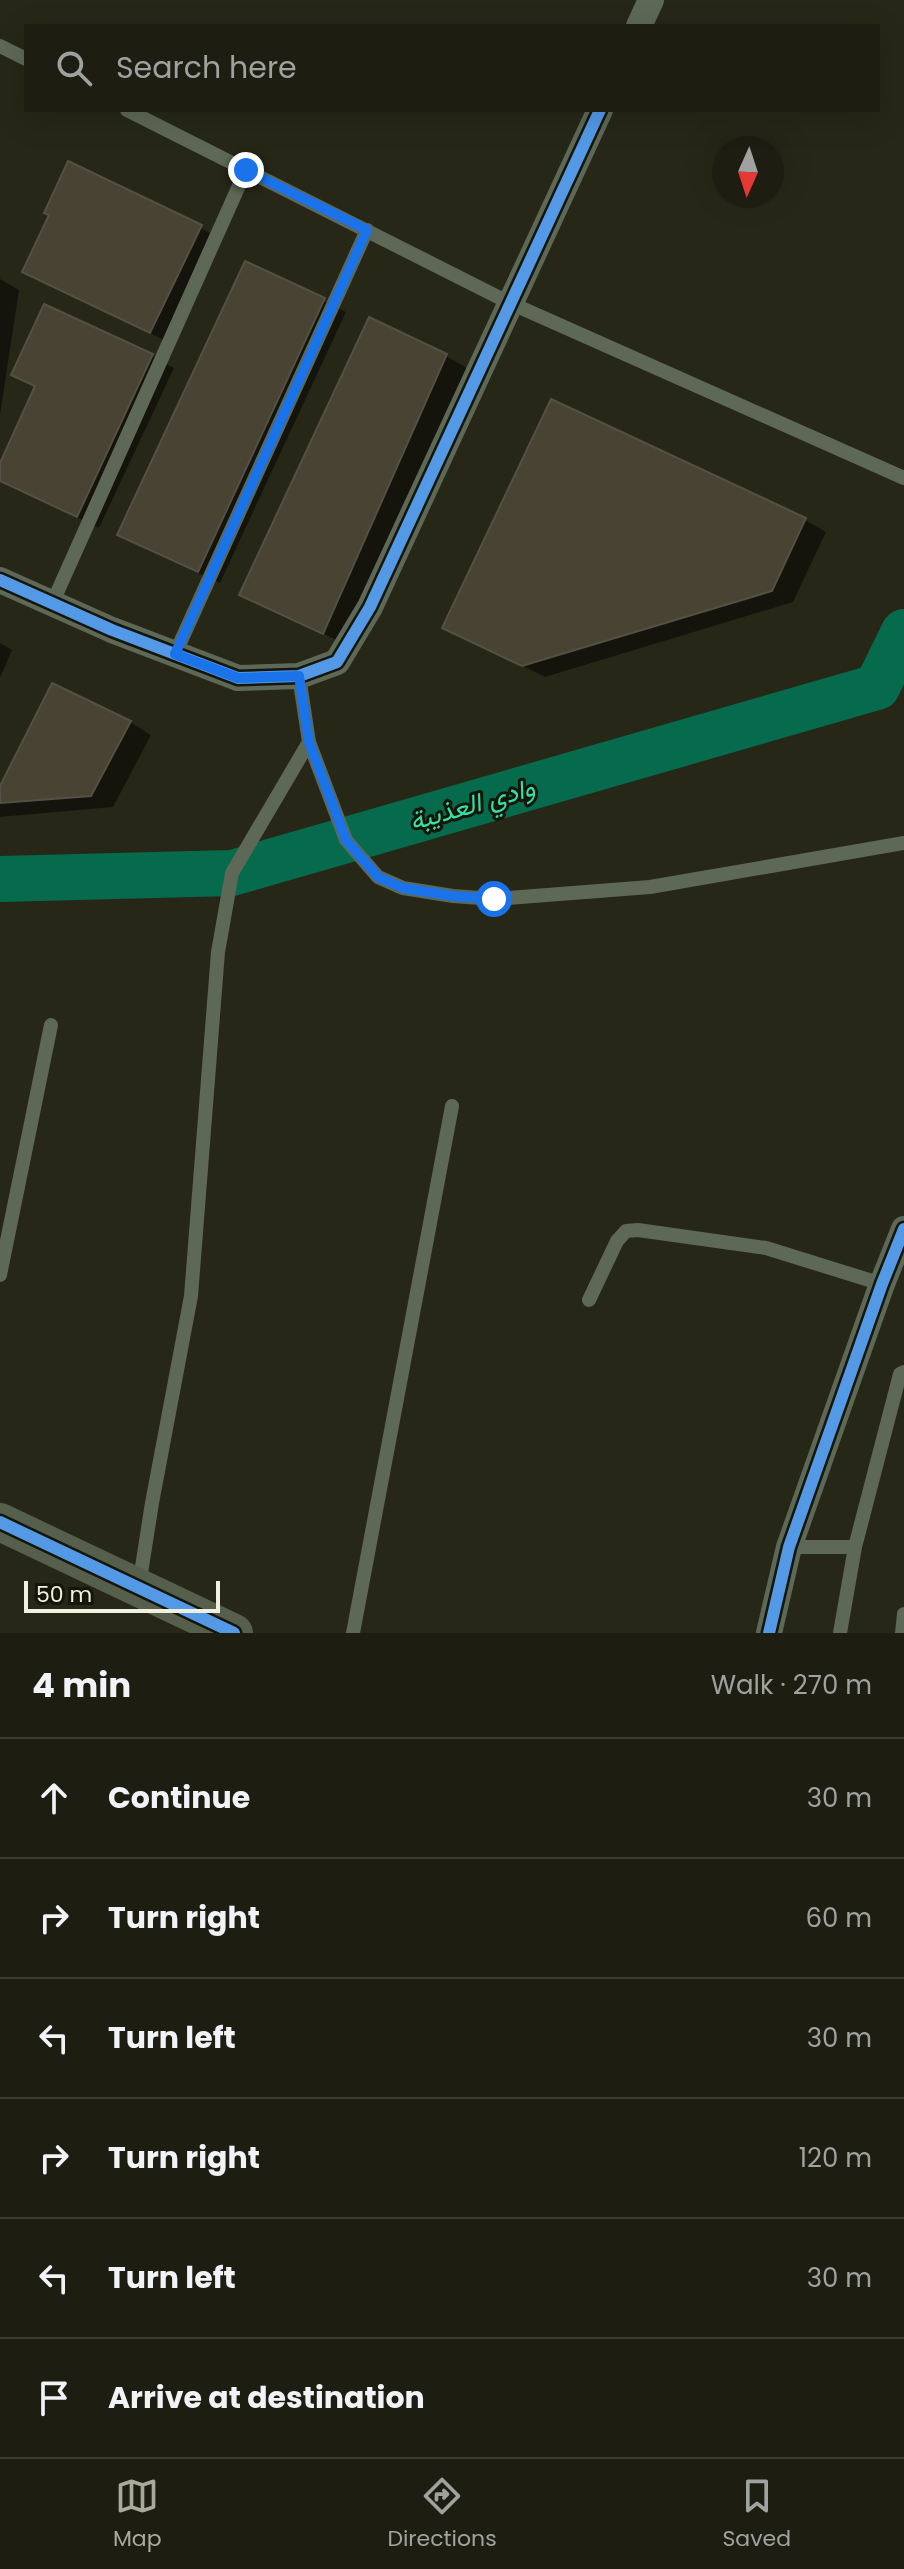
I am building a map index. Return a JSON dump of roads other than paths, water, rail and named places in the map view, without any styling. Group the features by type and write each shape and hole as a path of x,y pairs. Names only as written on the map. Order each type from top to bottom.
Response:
{"street":[{"path":"640,24 651,0"},
{"path":"0,580 112,630 238,678 299,676 337,662 370,607 599,112"},
{"path":"769,1633 789,1547 892,1271 904,1229"},
{"path":"0,1522 234,1633"}],"lane":[{"path":"0,46 24,58"},
{"path":"131,112 510,303 904,478"},
{"path":"52,604 246,170"},
{"path":"175,654 367,230"},
{"path":"299,676 309,742 346,840 378,877 403,888 494,899 650,887 904,843"},
{"path":"139,1588 191,1296 218,952 232,873 309,742"},
{"path":"0,1275 51,1025"},
{"path":"353,1633 452,1106"},
{"path":"589,1300 617,1241 626,1231 638,1230 766,1248 892,1271"},
{"path":"840,1633 855,1547 900,1374 904,1372"},
{"path":"789,1547 855,1547"},
{"path":"902,1633 904,1614"}],"waterway":[{"name":"وادي العذيبة","path":"0,879 232,873 877,687 904,632"}]}
